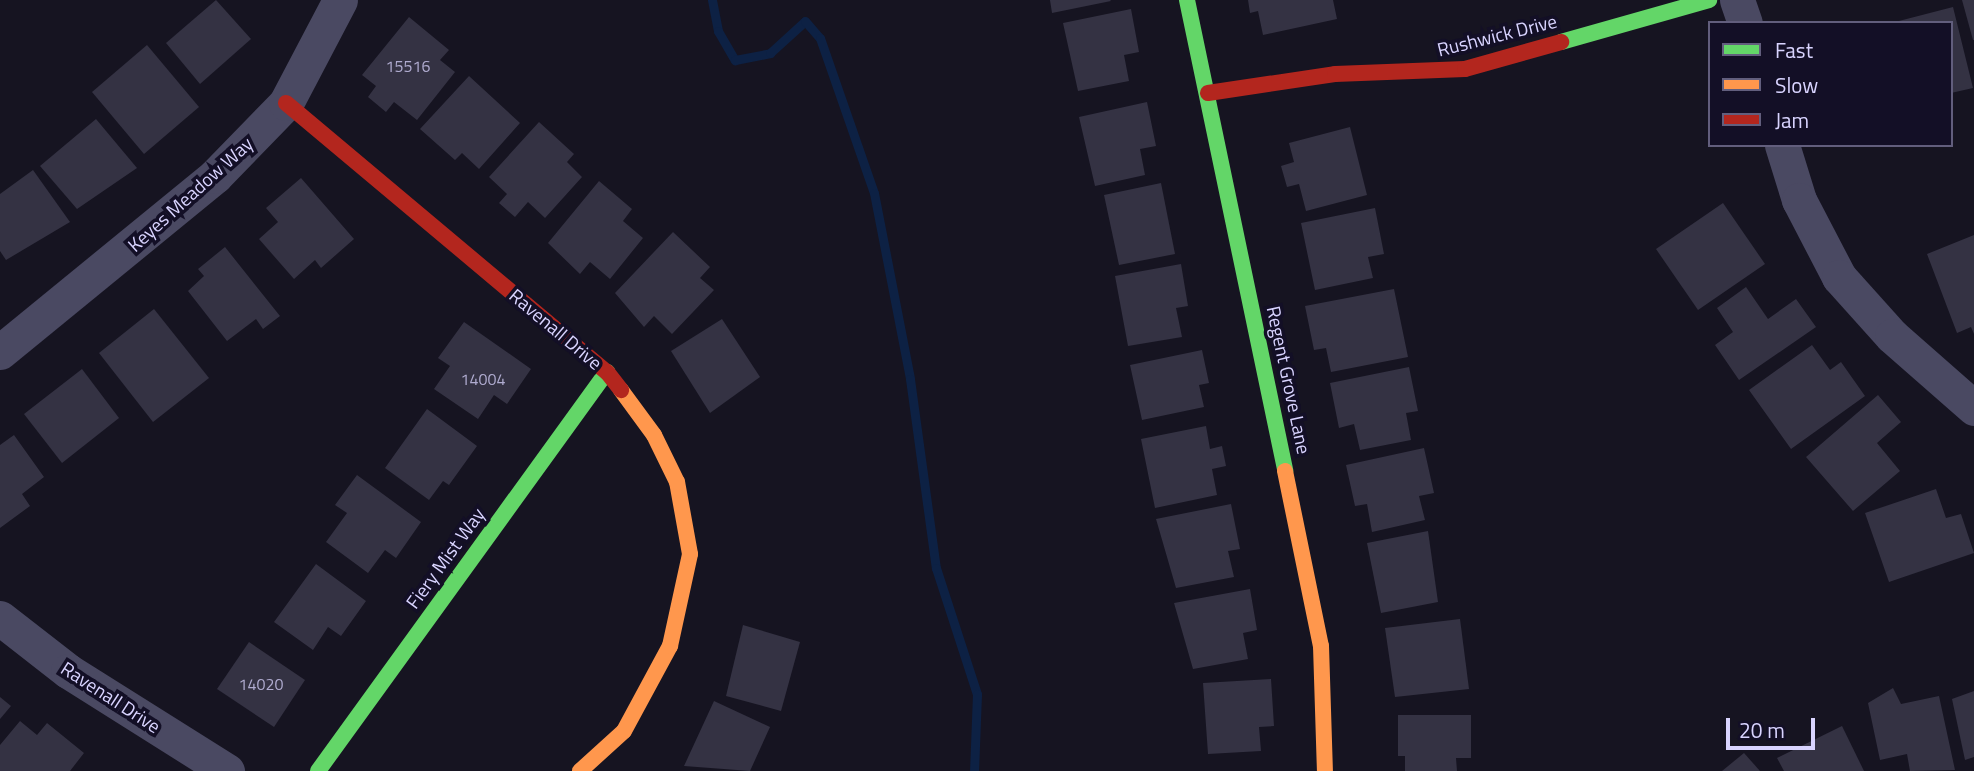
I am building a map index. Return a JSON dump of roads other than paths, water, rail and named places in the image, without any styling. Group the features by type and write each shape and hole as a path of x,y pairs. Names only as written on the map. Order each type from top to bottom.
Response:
{"street":[{"name":"Keyes Meadow Way","path":"0,352 215,176 286,103 340,0"},
{"name":"Regent Grove Lane","path":"1187,0 1321,646 1325,771"},
{"name":"Rushwick Drive","path":"1208,93 1335,74 1465,69 1709,0"},
{"path":"1737,0 1744,21"},
{"name":"Ravenall Drive","path":"286,103 607,372 654,435 677,482 690,554 670,646 624,731 580,771"},
{"path":"1783,147 1799,200 1839,277 1892,336 1974,408"},
{"name":"Fiery Mist Way","path":"318,771 607,372"},
{"name":"Ravenall Drive","path":"0,618 68,671 227,771"}],"waterway":[{"path":"712,0 718,31 735,60 770,53 805,21 820,38 874,193 910,379 936,568 977,694 974,771"}]}
